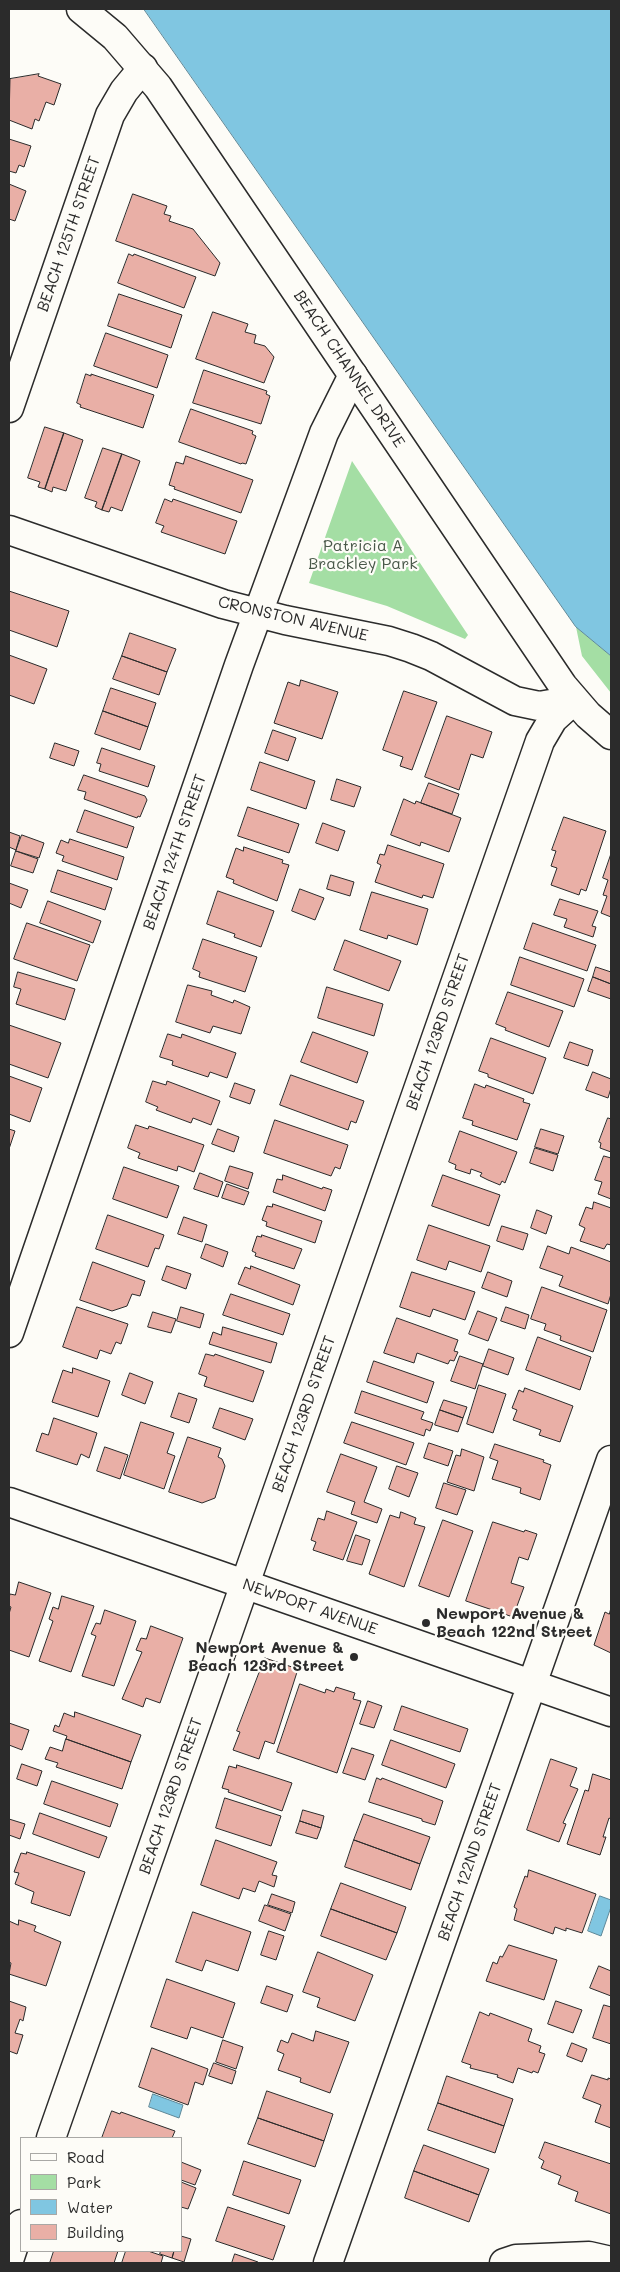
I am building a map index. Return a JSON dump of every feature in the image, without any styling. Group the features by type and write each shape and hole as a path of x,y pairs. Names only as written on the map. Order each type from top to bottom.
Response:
{"street":[{"name":"BEACH CHANNEL DRIVE","path":"81,9 115,37 143,68 170,104 574,700 611,736"},
{"name":"BEACH 125TH STREET","path":"9,408 110,115 124,91 143,68"},
{"name":"BEACH 124TH STREET","path":"9,1333 258,614 324,433 353,376"},
{"name":"CRONSTON AVENUE","path":"9,530 223,604 258,614 365,635 403,646 431,656 515,701 528,705 539,706 574,700"},
{"name":"BEACH 123RD STREET","path":"51,2137 540,741 553,719 574,700"},
{"name":"BEACH 122ND STREET","path":"328,2263 611,1460"},
{"name":"NEWPORT AVENUE","path":"9,1502 611,1712"},
{"path":"9,2260 20,2227"},
{"path":"504,2263 516,2259 589,2256 611,2261"}],"green space":[{"name":"Patricia A Brackley Park","path":"352,461 468,635 465,639 387,606 309,583"},
{"path":"576,627 611,656 611,693 582,656"}],"water":[{"path":"144,9 611,9 611,656 576,627"},
{"path":"600,1896 611,1900 611,1907 601,1936 588,1931"},
{"path":"153,2094 183,2105 179,2118 149,2107"}],"building":[{"path":"39,74 38,76 61,84 54,105 46,102 39,121 35,119 32,129 9,120 10,79"},
{"path":"9,139 31,146 24,167 19,165 16,173 9,171"},
{"path":"9,184 26,191 15,221 9,219"},
{"path":"133,194 167,206 164,214 171,216 169,221 193,229 220,263 215,276 116,241"},
{"path":"129,254 133,256 134,254 196,277 184,308 118,283"},
{"path":"119,294 182,315 171,348 108,326"},
{"path":"213,312 248,324 245,332 256,335 254,343 265,346 274,357 264,383 196,359"},
{"path":"106,333 168,355 157,388 94,366"},
{"path":"204,370 267,391 266,394 270,396 261,424 193,403"},
{"path":"86,374 154,395 143,428 80,407 81,405 77,403"},
{"path":"191,409 253,431 252,434 256,436 246,464 241,464 179,442"},
{"path":"45,427 64,433 45,489 38,487 40,482 28,478"},
{"path":"64,433 83,440 66,491 53,487 52,492 45,489"},
{"path":"103,448 122,454 102,510 95,507 97,502 85,498"},
{"path":"122,454 140,461 122,511 111,507 109,512 102,510"},
{"path":"186,456 253,480 241,513 174,489 175,487 169,485 176,462 183,464"},
{"path":"165,499 172,502 173,499 237,521 225,554 161,532 164,526 156,523"},
{"path":"9,591 69,611 57,647 9,630"},
{"path":"130,633 176,649 167,672 122,656"},
{"path":"9,655 47,669 34,704 9,695"},
{"path":"122,656 167,672 159,695 113,679"},
{"path":"301,680 338,692 322,739 274,723 288,682 299,686"},
{"path":"111,688 156,703 148,727 103,711"},
{"path":"404,691 437,702 412,770 400,766 403,757 383,750"},
{"path":"103,711 148,727 140,750 95,734"},
{"path":"447,716 492,732 483,758 471,754 459,790 425,777"},
{"path":"273,730 296,738 288,761 265,753"},
{"path":"55,743 79,751 74,766 50,758"},
{"path":"102,748 155,766 148,787 99,771 101,764 97,763"},
{"path":"260,762 315,781 306,809 251,790"},
{"path":"84,775 145,796 147,800 140,817 138,816 137,818 84,799 86,792 78,790"},
{"path":"337,779 361,787 354,807 331,800"},
{"path":"429,783 459,794 452,814 421,803"},
{"path":"404,799 415,804 416,801 461,818 449,852 421,842 420,846 391,835"},
{"path":"248,807 299,824 289,853 238,836"},
{"path":"85,810 134,827 127,848 77,832"},
{"path":"564,817 606,831 586,891 581,889 579,895 551,885 557,868 551,866 556,851 552,850"},
{"path":"323,823 345,831 338,851 316,843"},
{"path":"9,832 20,836 16,850 9,847"},
{"path":"22,835 44,843 39,858 16,851"},
{"path":"70,839 124,857 117,880 62,861 64,856 56,853 61,840 68,843"},
{"path":"388,845 444,864 433,898 423,895 422,898 375,882 381,865 377,863 380,854 384,855"},
{"path":"244,847 283,860 282,863 289,865 277,901 233,883 234,880 226,877 236,848 243,851"},
{"path":"16,851 38,859 33,873 11,866"},
{"path":"611,854 611,917 601,913 607,896 603,895 608,880 603,878"},
{"path":"58,870 112,888 105,910 51,892"},
{"path":"331,875 354,882 350,896 327,889"},
{"path":"9,883 28,890 21,908 9,903"},
{"path":"300,889 324,898 315,920 292,911"},
{"path":"218,891 274,911 261,947 234,937 235,934 207,924"},
{"path":"372,892 428,909 417,945 388,935 387,939 360,930"},
{"path":"560,899 598,911 592,926 596,927 593,937 564,927 567,919 554,915"},
{"path":"48,901 101,921 93,943 40,923"},
{"path":"27,923 90,945 77,981 14,959"},
{"path":"533,923 596,945 587,971 524,949"},
{"path":"203,939 257,957 245,992 199,977 200,972 193,969"},
{"path":"345,940 401,961 389,991 334,970"},
{"path":"520,957 584,979 574,1007 511,985"},
{"path":"596,967 611,972 611,984 593,977"},
{"path":"18,972 75,989 65,1020 16,1004 21,989 14,987"},
{"path":"593,977 611,984 611,999 588,991"},
{"path":"188,985 212,991 211,995 233,1003 234,1000 250,1007 241,1034 213,1026 210,1033 176,1022"},
{"path":"327,987 383,1004 374,1036 318,1018"},
{"path":"508,992 563,1011 549,1047 505,1030 506,1028 496,1024"},
{"path":"9,1025 61,1043 48,1078 9,1064"},
{"path":"313,1032 368,1052 357,1083 301,1062"},
{"path":"168,1034 181,1038 182,1034 236,1053 227,1078 210,1072 208,1077 172,1065 173,1061 160,1057"},
{"path":"491,1038 546,1058 533,1094 488,1077 488,1074 479,1071"},
{"path":"570,1042 593,1050 588,1066 564,1058"},
{"path":"593,1072 611,1079 608,1098 586,1090"},
{"path":"291,1075 364,1101 356,1123 351,1121 348,1130 280,1105"},
{"path":"9,1076 42,1088 30,1122 9,1114"},
{"path":"153,1081 166,1085 167,1081 220,1101 211,1125 193,1118 191,1123 156,1110 158,1107 146,1102"},
{"path":"235,1083 255,1090 250,1104 230,1097"},
{"path":"475,1084 485,1088 486,1085 524,1099 523,1102 530,1104 517,1140 472,1125 473,1121 463,1118"},
{"path":"608,1118 611,1119 611,1152 600,1148 601,1143 599,1142"},
{"path":"275,1120 348,1145 340,1169 335,1167 331,1176 264,1153"},
{"path":"136,1125 148,1129 149,1126 204,1145 194,1172 178,1166 177,1171 138,1158 140,1153 128,1148"},
{"path":"9,1129 15,1131 9,1149"},
{"path":"218,1129 239,1137 234,1152 212,1144"},
{"path":"541,1129 564,1136 558,1154 535,1147"},
{"path":"460,1131 517,1152 505,1183 502,1181 500,1185 480,1176 482,1173 471,1169 470,1174 455,1169 456,1165 449,1162"},
{"path":"535,1148 558,1155 553,1171 530,1163"},
{"path":"604,1156 611,1158 611,1199 598,1194 602,1182 595,1180"},
{"path":"230,1166 253,1173 248,1189 225,1181"},
{"path":"124,1167 179,1186 167,1218 113,1199"},
{"path":"200,1173 223,1182 218,1197 194,1189"},
{"path":"283,1175 322,1189 323,1187 332,1190 325,1211 273,1192 277,1179 282,1180"},
{"path":"443,1175 500,1195 489,1226 432,1206"},
{"path":"227,1184 249,1192 244,1205 222,1198"},
{"path":"594,1202 611,1208 611,1245 607,1244 604,1249 580,1241 585,1228 579,1225 586,1207 592,1209"},
{"path":"273,1204 322,1221 315,1243 266,1226 267,1222 262,1220 267,1206 272,1207"},
{"path":"537,1210 552,1216 546,1234 531,1228"},
{"path":"108,1215 164,1235 159,1249 155,1248 148,1267 96,1249"},
{"path":"184,1217 207,1225 202,1242 178,1234"},
{"path":"429,1225 490,1246 481,1272 449,1261 446,1270 417,1260"},
{"path":"502,1226 528,1234 523,1250 497,1241"},
{"path":"262,1235 302,1249 294,1269 255,1256 256,1253 252,1251 257,1236 261,1237"},
{"path":"206,1244 228,1252 223,1267 201,1258"},
{"path":"548,1246 569,1254 571,1247 611,1262 611,1294 608,1304 559,1286 563,1276 540,1268"},
{"path":"93,1262 145,1281 140,1296 132,1294 127,1306 112,1311 80,1300"},
{"path":"167,1266 191,1274 186,1289 162,1280"},
{"path":"251,1266 300,1285 293,1305 238,1284 245,1267 250,1269"},
{"path":"412,1272 475,1292 465,1320 433,1309 430,1317 400,1307"},
{"path":"488,1272 512,1281 507,1297 482,1288"},
{"path":"542,1287 607,1310 593,1352 560,1340 561,1336 544,1330 546,1324 531,1319"},
{"path":"231,1294 290,1314 283,1335 223,1315"},
{"path":"77,1307 128,1324 121,1344 116,1342 111,1354 100,1350 97,1359 63,1347"},
{"path":"181,1307 204,1314 200,1328 177,1321"},
{"path":"506,1307 529,1315 525,1329 501,1321"},
{"path":"478,1311 497,1318 488,1341 469,1334"},
{"path":"153,1312 176,1319 171,1333 148,1327"},
{"path":"397,1318 458,1340 454,1351 458,1352 454,1361 450,1360 448,1364 417,1353 414,1363 384,1353"},
{"path":"223,1327 277,1343 271,1363 209,1344 213,1332 221,1335"},
{"path":"538,1337 591,1357 580,1390 526,1370"},
{"path":"489,1349 514,1358 508,1375 483,1366"},
{"path":"206,1354 214,1356 215,1354 264,1371 253,1402 204,1386 207,1377 199,1374"},
{"path":"460,1356 483,1364 475,1389 451,1381"},
{"path":"374,1361 434,1382 427,1403 367,1382"},
{"path":"73,1368 110,1381 98,1417 52,1402 63,1370 72,1373"},
{"path":"130,1373 153,1382 145,1404 122,1395"},
{"path":"479,1385 506,1394 493,1433 467,1424"},
{"path":"525,1388 573,1406 560,1442 539,1435 541,1430 513,1420 517,1410 512,1408 519,1390 523,1392"},
{"path":"362,1391 424,1412 421,1419 433,1423 430,1431 426,1429 424,1436 355,1413"},
{"path":"179,1393 197,1399 189,1423 171,1417"},
{"path":"444,1400 467,1407 463,1418 440,1410"},
{"path":"220,1408 253,1419 245,1440 213,1428"},
{"path":"440,1410 463,1418 458,1432 435,1425"},
{"path":"54,1418 97,1433 89,1458 81,1454 77,1465 36,1451 42,1433 48,1435"},
{"path":"141,1422 174,1433 167,1453 175,1456 164,1489 124,1475"},
{"path":"352,1422 414,1443 406,1465 344,1443"},
{"path":"188,1437 221,1448 218,1457 222,1459 225,1466 215,1498 202,1503 169,1492"},
{"path":"429,1443 453,1451 448,1466 424,1458"},
{"path":"495,1444 544,1460 543,1462 551,1465 540,1500 520,1493 521,1488 492,1479 498,1461 490,1458"},
{"path":"105,1447 128,1455 120,1479 97,1471"},
{"path":"462,1449 484,1457 474,1491 447,1482 456,1455 460,1456"},
{"path":"341,1454 377,1467 364,1502 382,1509 377,1523 351,1514 355,1502 327,1492"},
{"path":"397,1466 418,1473 409,1497 389,1489"},
{"path":"444,1483 466,1490 457,1515 436,1508"},
{"path":"327,1511 357,1522 343,1560 313,1550 316,1542 311,1540 318,1518 324,1520"},
{"path":"401,1512 416,1518 414,1524 425,1527 404,1587 369,1574 390,1515 399,1518"},
{"path":"443,1520 473,1531 449,1597 419,1586"},
{"path":"493,1522 537,1534 528,1560 519,1557 511,1583 524,1587 513,1617 466,1601"},
{"path":"356,1535 370,1540 362,1565 347,1561"},
{"path":"19,1582 51,1593 29,1657 9,1650 9,1614 11,1607 9,1606 9,1598 10,1594 15,1595"},
{"path":"62,1596 94,1606 71,1672 39,1661 53,1621 49,1619 53,1607 58,1609"},
{"path":"611,1608 611,1653 594,1645 605,1612 609,1614"},
{"path":"105,1610 136,1621 114,1686 82,1676 96,1636 91,1634 96,1623 100,1624"},
{"path":"151,1626 183,1638 160,1703 146,1698 143,1707 122,1699 142,1652 136,1650 141,1638 146,1639"},
{"path":"265,1658 298,1669 274,1744 265,1741 259,1759 233,1750 240,1732 237,1731"},
{"path":"300,1684 325,1693 326,1689 334,1692 336,1687 355,1693 353,1699 361,1701 337,1773 277,1752"},
{"path":"368,1701 382,1706 374,1728 360,1724"},
{"path":"402,1706 468,1729 460,1752 394,1730"},
{"path":"75,1712 141,1735 131,1762 66,1739 67,1736 53,1731 55,1725 59,1727 64,1713 74,1717"},
{"path":"9,1723 29,1730 22,1750 9,1745"},
{"path":"66,1739 131,1762 122,1789 56,1767 58,1763 45,1759 50,1747 62,1751"},
{"path":"391,1740 455,1764 446,1788 382,1765"},
{"path":"352,1748 374,1755 365,1780 343,1773"},
{"path":"551,1759 577,1768 570,1786 578,1789 563,1823 566,1824 559,1842 527,1830"},
{"path":"22,1764 42,1771 37,1786 17,1779"},
{"path":"237,1765 292,1783 282,1811 228,1792 229,1790 222,1788 229,1766 236,1768"},
{"path":"593,1774 611,1780 611,1819 609,1818 603,1837 606,1837 600,1855 567,1844 585,1790 588,1791"},
{"path":"377,1778 381,1780 382,1778 443,1801 435,1825 369,1802"},
{"path":"52,1781 118,1804 110,1827 44,1804"},
{"path":"225,1798 281,1816 271,1846 216,1828"},
{"path":"303,1810 324,1816 321,1828 300,1821"},
{"path":"40,1813 107,1837 99,1858 33,1834"},
{"path":"364,1814 430,1837 420,1864 354,1840"},
{"path":"9,1819 25,1824 20,1839 9,1835"},
{"path":"300,1821 321,1828 317,1839 296,1833"},
{"path":"216,1840 277,1862 272,1875 277,1876 274,1887 259,1881 255,1892 243,1888 239,1899 201,1885"},
{"path":"354,1840 420,1864 411,1890 345,1867"},
{"path":"27,1852 85,1872 70,1916 31,1903 34,1892 15,1884 19,1873 14,1872 21,1853 26,1854"},
{"path":"529,1870 596,1894 582,1933 566,1928 566,1931 555,1927 553,1934 514,1920 517,1909 514,1907"},
{"path":"341,1883 406,1907 397,1933 331,1909"},
{"path":"272,1894 295,1902 292,1913 268,1905"},
{"path":"265,1905 291,1914 285,1931 259,1921"},
{"path":"331,1909 397,1933 386,1960 321,1936"},
{"path":"193,1912 251,1932 238,1971 206,1960 202,1971 176,1962"},
{"path":"19,1920 36,1926 34,1931 61,1942 46,1986 9,1974 11,1963 9,1962 9,1921 18,1925"},
{"path":"269,1931 284,1936 276,1960 261,1955"},
{"path":"509,1945 557,1960 544,2000 486,1981 493,1962 497,1964 500,1956 502,1957"},
{"path":"318,1952 373,1975 355,2021 317,2007 320,1998 303,1992"},
{"path":"599,1966 611,1971 611,1996 590,1988"},
{"path":"167,1979 235,2003 223,2038 191,2027 187,2039 151,2027"},
{"path":"267,1986 293,1995 287,2012 261,2003"},
{"path":"9,2001 26,2007 23,2021 20,2019 15,2033 23,2035 17,2054 9,2051"},
{"path":"556,2001 582,2010 573,2033 548,2024"},
{"path":"604,2005 611,2007 611,2044 593,2038"},
{"path":"480,2012 489,2016 490,2013 532,2029 528,2041 541,2046 539,2052 545,2054 538,2073 518,2068 513,2083 497,2077 498,2075 470,2068 471,2065 462,2062"},
{"path":"316,2031 349,2042 330,2093 300,2082 301,2078 278,2070 284,2054 277,2051 281,2040 288,2043 292,2033 313,2041"},
{"path":"223,2040 243,2047 236,2069 216,2062"},
{"path":"572,2043 587,2049 582,2062 567,2056"},
{"path":"152,2048 208,2069 203,2085 195,2082 188,2105 139,2087"},
{"path":"214,2063 236,2071 232,2084 209,2076"},
{"path":"592,2075 608,2080 608,2078 611,2079 611,2128 595,2122 601,2105 583,2098"},
{"path":"447,2076 513,2099 504,2126 438,2103"},
{"path":"267,2091 333,2114 324,2141 258,2118"},
{"path":"438,2103 504,2126 495,2153 428,2130"},
{"path":"112,2111 120,2114 121,2112 175,2131 172,2137 102,2137"},
{"path":"258,2118 324,2141 315,2167 248,2144"},
{"path":"545,2142 611,2164 611,2214 575,2201 578,2192 558,2184 561,2176 541,2168 544,2161 539,2158"},
{"path":"424,2145 489,2169 479,2195 414,2171"},
{"path":"244,2161 301,2180 289,2214 233,2195"},
{"path":"182,2162 201,2170 195,2185 182,2180"},
{"path":"414,2171 479,2195 469,2222 405,2198"},
{"path":"182,2182 196,2188 188,2209 182,2207"},
{"path":"228,2207 285,2226 273,2260 216,2241"},
{"path":"182,2236 191,2239 184,2262 172,2258 174,2252 182,2252"},
{"path":"54,2252 118,2252 114,2263 50,2263"},
{"path":"126,2252 151,2252 163,2256 161,2263 122,2263"},
{"path":"161,2252 174,2252 172,2258 160,2254"},
{"path":"235,2254 258,2262 232,2263"}],"place":[{"name":"Newport Avenue & Beach 122nd Street","path":"426,1623"},
{"name":"Newport Avenue & Beach 123rd Street","path":"354,1657"}]}
